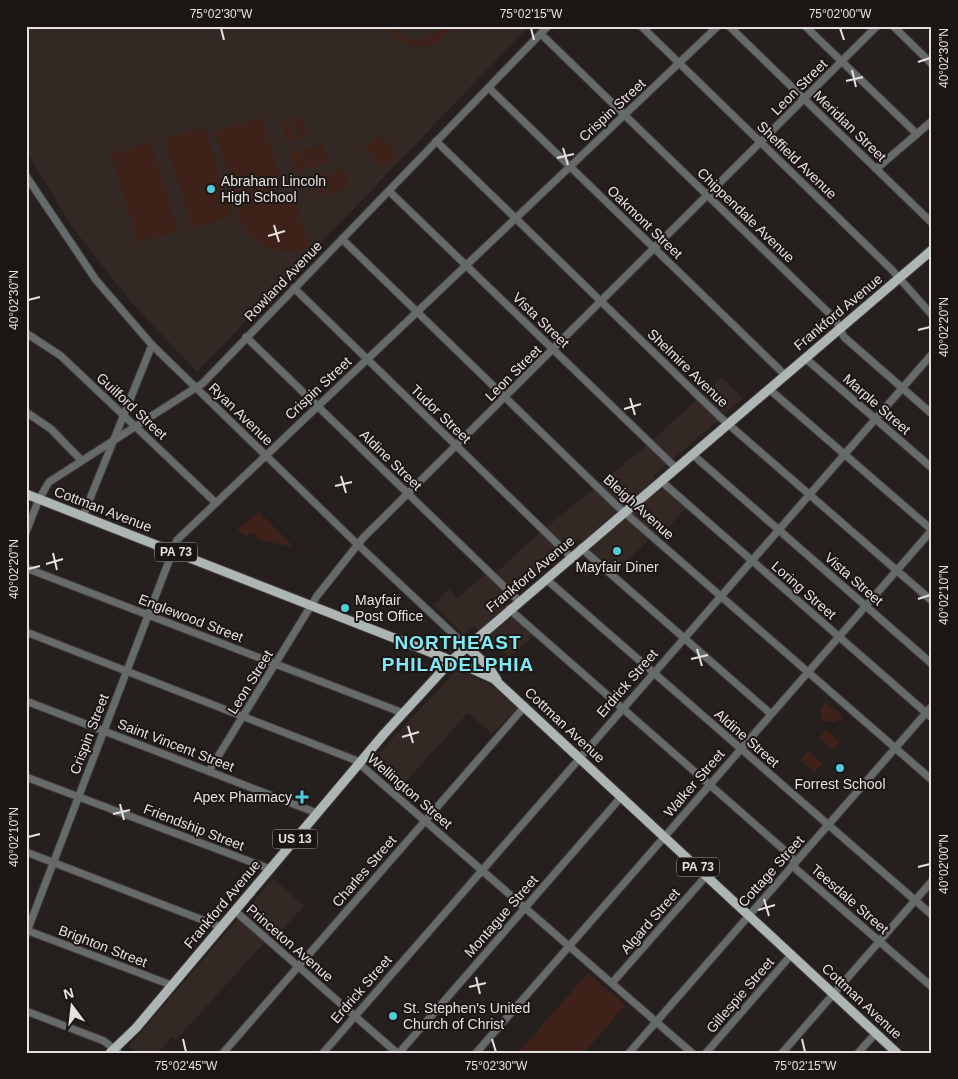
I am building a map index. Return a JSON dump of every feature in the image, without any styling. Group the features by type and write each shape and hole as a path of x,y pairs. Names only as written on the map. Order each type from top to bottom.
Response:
{"main road":[{"name":"Frankford Avenue","path":"114,1051 136,1028 403,713 466,646 932,250"},
{"name":"Cottman Avenue","path":"26,494 452,660 498,682 897,1053"},
{"path":"466,646 488,666 498,682"}],"street":[{"name":"Rowland Avenue","path":"26,532 39,499 54,477 203,383 548,26"},
{"name":"Sheffield Avenue","path":"641,26 900,278 932,315"},
{"name":"Crispin Street","path":"27,932 177,540 718,26"},
{"name":"Meridian Street","path":"729,26 932,223"},
{"path":"805,26 917,134"},
{"name":"Leon Street","path":"209,771 317,596 358,544 877,26"},
{"path":"893,26 932,64"},
{"name":"Chippendale Avenue","path":"541,34 835,319 844,337 932,414"},
{"name":"Oakmont Street","path":"489,88 785,375"},
{"path":"876,169 932,121"},
{"name":"Shelmire Avenue","path":"436,142 728,424 932,601"},
{"name":"Ryan Avenue","path":"26,176 96,280 152,345 466,646"},
{"name":"Vista Street","path":"389,191 676,468"},
{"name":"Bleigh Avenue","path":"342,239 624,512 932,780"},
{"name":"Tudor Street","path":"294,288 571,557"},
{"name":"Guilford Street","path":"26,333 61,356 124,416 136,425 216,503"},
{"name":"Aldine Street","path":"246,337 519,601"},
{"path":"83,516 152,345"},
{"name":"Erdrick Street","path":"323,1053 481,869 932,354"},
{"name":"Marple Street","path":"805,358 932,468"},
{"path":"769,388 932,530"},
{"path":"26,412 51,429 81,460"},
{"name":"Vista Street","path":"692,454 932,664"},
{"name":"Loring Street","path":"661,481 932,718"},
{"name":"Walker Street","path":"476,1053 932,530"},
{"path":"581,548 772,714"},
{"name":"Englewood Street","path":"26,568 403,713"},
{"name":"Aldine Street","path":"546,578 932,915"},
{"name":"Teesdale Street","path":"509,610 792,856 796,869 932,987"},
{"name":"Wellington Street","path":"26,632 360,763 692,1053"},
{"name":"Saint Vincent Street","path":"26,700 317,813"},
{"name":"Charles Street","path":"223,1053 525,706"},
{"name":"Cottage Street","path":"629,1053 932,706"},
{"name":"Friendship Street","path":"26,776 270,869"},
{"name":"Montague Street","path":"398,1053 622,796"},
{"path":"26,852 221,927"},
{"name":"Algard Street","path":"612,983 707,875"},
{"path":"782,1053 932,880"},
{"name":"Princeton Avenue","path":"235,910 398,1053"},
{"name":"Brighton Street","path":"27,932 171,985"},
{"name":"Gillespie Street","path":"706,1053 792,954"},
{"path":"26,1011 104,1041 114,1051"},
{"path":"858,1053 876,1033"}],"shaded area":[{"name":"Abraham Lincoln High School","path":"26,26 529,26 197,372 131,302 72,227 26,151"},
{"path":"388,26 395,26 406,38 419,40 432,36 444,26 452,26 437,43 415,47 396,38"},
{"path":"301,116 307,136 298,138 293,119"},
{"path":"262,117 283,187 237,201 215,132"},
{"path":"290,121 296,140 287,143 281,123"},
{"path":"205,127 232,216 192,228 165,139"},
{"path":"378,135 396,153 382,167 364,149"},
{"path":"151,142 178,231 138,243 111,154"},
{"path":"322,143 328,162 319,165 313,146"},
{"path":"311,147 317,166 308,168 302,149"},
{"path":"299,150 305,169 296,172 290,153"},
{"path":"344,168 350,187 341,190 335,171"},
{"path":"334,172 340,191 331,194 325,175"},
{"path":"321,175 327,194 318,197 312,178"},
{"path":"288,194 294,196 309,247 293,251 268,248 248,233 236,209"},
{"path":"722,377 743,399 653,476 687,507 661,535 647,541 617,573 578,538 501,605 534,636 509,657 474,626 463,634 433,605 449,589 457,598 484,575 498,571 539,533 646,446"},
{"path":"259,512 294,547 258,540 255,532 246,536 237,530"},
{"path":"458,669 499,689 518,707 492,734 468,713 398,790 368,764"},
{"path":"825,701 844,718 835,722 822,721 820,711"},
{"path":"826,730 840,742 833,750 819,738"},
{"path":"808,751 822,764 815,772 800,760"},
{"path":"273,878 304,906 275,938 272,936 262,945 176,1040 172,1037 158,1053 137,1053 129,1046"},
{"path":"588,973 625,1005 584,1053 518,1053"}],"place":[{"name":"Abraham Lincoln High School","path":"211,189"},
{"name":"Mayfair Diner","path":"617,551"},
{"name":"Mayfair Post Office","path":"345,608"},
{"name":"Forrest School","path":"840,768"},
{"name":"Apex Pharmacy","path":"302,797"},
{"name":"St. Stephen's United Church of Christ","path":"393,1016"}],"district":[{"name":"NORTHEAST PHILADELPHIA","path":"458,653"}]}
